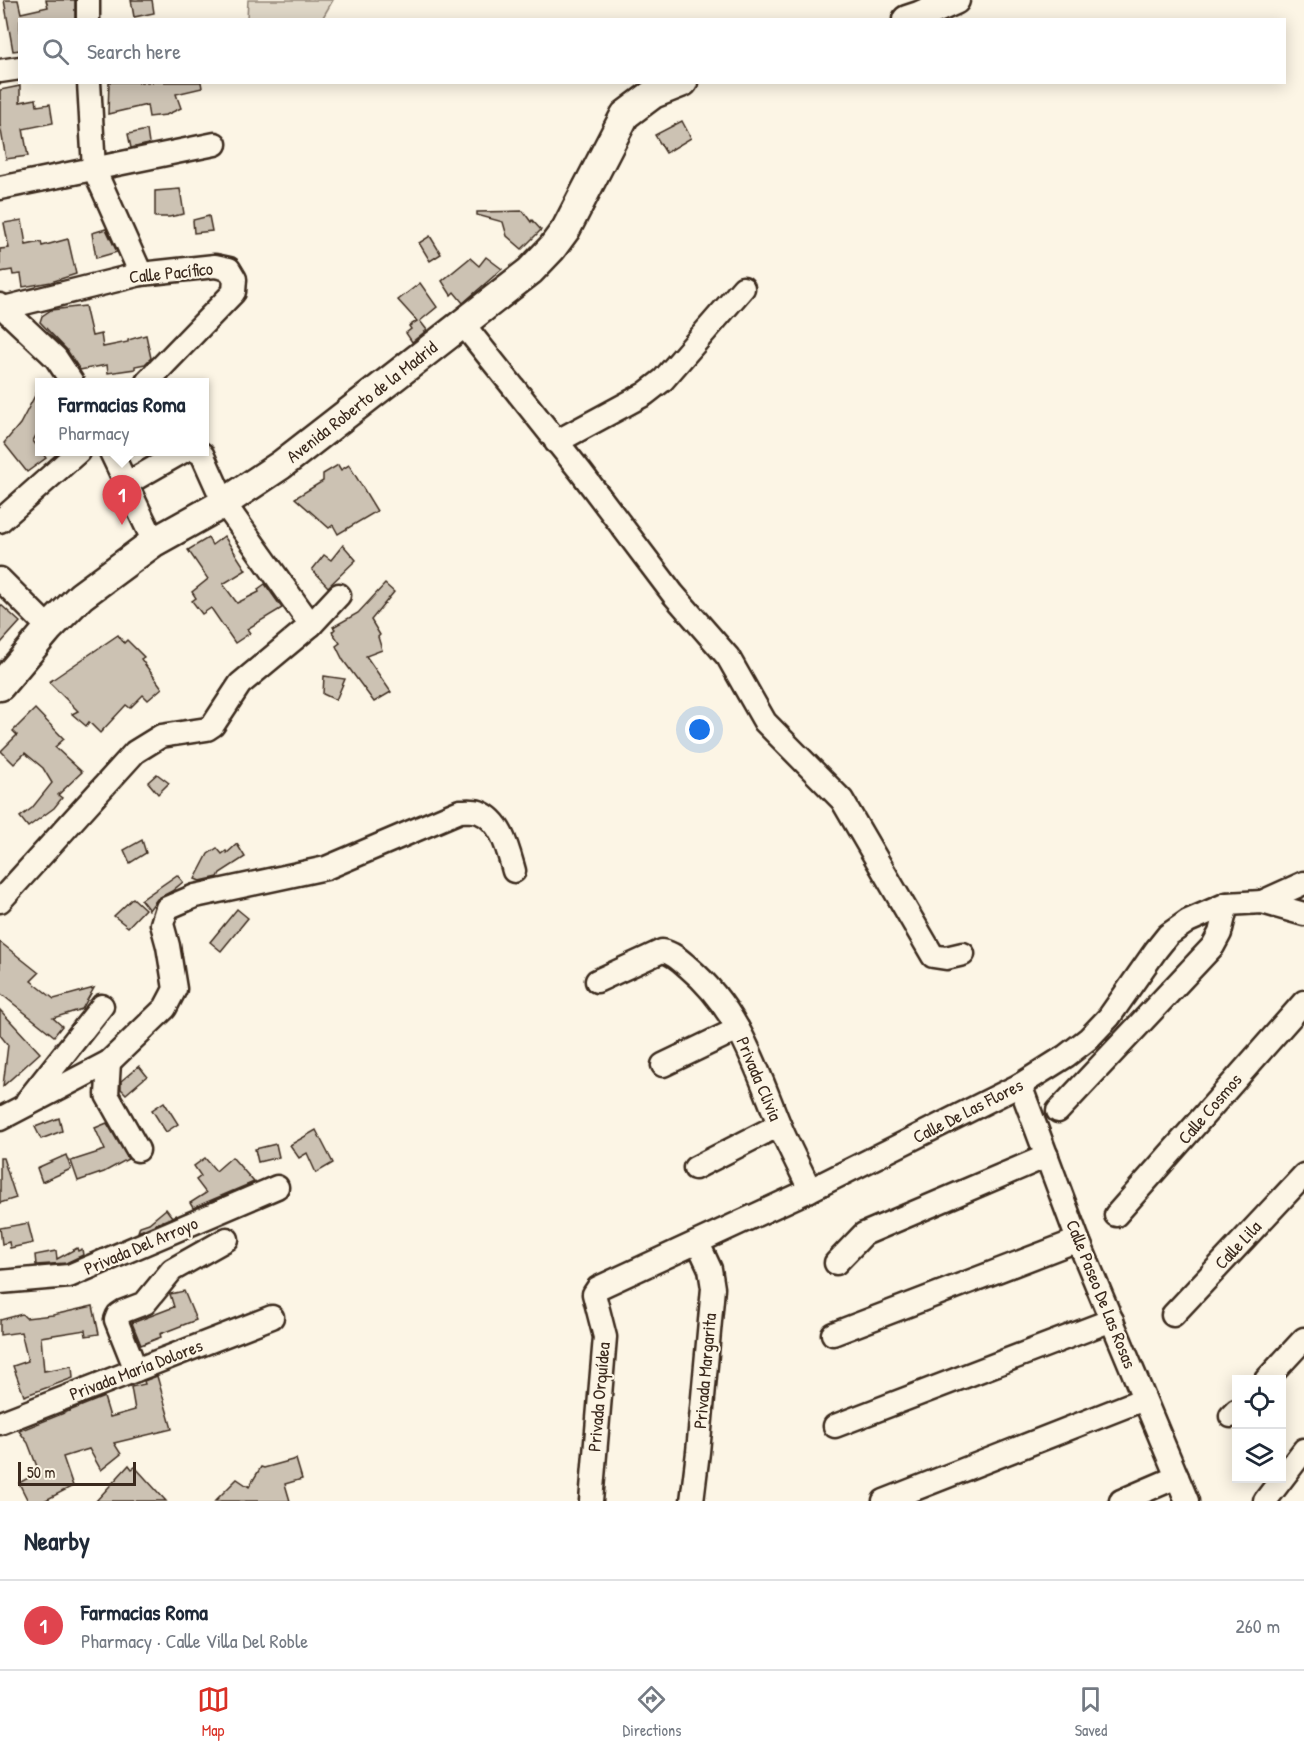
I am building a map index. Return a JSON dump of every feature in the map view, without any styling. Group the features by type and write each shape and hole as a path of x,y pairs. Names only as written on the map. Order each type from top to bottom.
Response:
{"main road":[{"path":"913,18 955,0"},
{"name":"Avenida Roberto de la Madrid","path":"0,686 49,628 81,596 154,543 224,503 281,465 530,271 566,229 625,116 653,94 678,84"}],"street":[{"path":"88,0 88,18"},
{"path":"0,71 18,68"},
{"path":"89,84 94,169 141,274"},
{"path":"0,188 215,144"},
{"name":"Calle Pacífico","path":"2,306 141,274 215,266 229,269 235,279 234,292 151,378"},
{"path":"556,441 645,394 663,380 743,288"},
{"path":"2,306 56,358 69,378"},
{"path":"463,324 673,594 728,657 765,722 842,800 933,956 946,958 963,954"},
{"path":"0,521 73,456"},
{"path":"113,456 154,543"},
{"path":"126,484 175,456"},
{"path":"203,456 224,503 311,625"},
{"path":"0,579 49,628"},
{"path":"0,902 135,752 161,736 207,729 213,725 240,684 311,625 339,595"},
{"path":"0,1119 109,1062 165,1008 176,988 162,924 167,908 195,896 326,867 460,811 477,812 492,819 506,843 514,871"},
{"path":"1262,902 1304,883"},
{"name":"Calle De Las Flores","path":"594,1294 598,1288 810,1190 1020,1086 1088,1039 1109,1017 1168,935 1188,921 1227,904 1262,902 1304,914"},
{"path":"1058,1111 1213,946 1224,921 1227,904"},
{"name":"Privada Clivia","path":"597,981 662,951 669,952 707,983 738,1029 752,1055 779,1125 810,1190"},
{"name":"Calle Cosmos","path":"1116,1215 1304,1002"},
{"path":"22,1108 102,1006"},
{"path":"663,1065 738,1029"},
{"path":"109,1062 106,1095 138,1150"},
{"name":"Calle Paseo De Las Rosas","path":"1020,1086 1078,1240 1187,1501"},
{"path":"694,1168 779,1125"},
{"path":"836,1263 864,1234 1047,1156"},
{"name":"Calle Lila","path":"1173,1315 1304,1175"},
{"name":"Privada Del Arroyo","path":"0,1282 69,1276 277,1187"},
{"path":"136,1370 116,1320 118,1315 145,1303 171,1270 227,1239"},
{"path":"833,1334 1078,1240"},
{"name":"Privada Margarita","path":"692,1501 713,1288 710,1269 698,1243"},
{"name":"Privada Orquídea","path":"591,1501 605,1337 594,1294"},
{"name":"Privada María Dolores","path":"0,1423 272,1317"},
{"path":"835,1426 1112,1320"},
{"path":"1271,1375 1304,1339"},
{"path":"884,1501 1144,1400"},
{"path":"1265,1501 1304,1450"},
{"path":"1121,1501 1177,1477"}],"shaded area":[{"path":"248,0 333,0 323,18 247,18"}],"building":[{"path":"4,0 18,0 21,13 48,7 46,0 75,0 75,18 18,18 18,50 13,51"},
{"path":"131,0 152,0 154,13 134,17"},
{"path":"109,84 201,84 202,88 176,94 181,108 166,115 149,117 147,105 108,114"},
{"path":"20,86 20,102 36,99 37,106 50,104 53,123 23,129 28,156 6,159 0,125 0,90"},
{"path":"682,121 691,138 666,153 655,135"},
{"path":"147,130 149,144 131,148 128,134"},
{"path":"180,189 184,214 155,217 155,191"},
{"path":"523,211 541,230 522,249 507,236 503,222 477,215 477,212"},
{"path":"209,216 212,231 194,233 193,220"},
{"path":"22,220 26,245 41,242 42,246 68,239 76,274 51,282 23,287 21,274 13,275 12,270 0,272 0,249 9,248 4,223"},
{"path":"106,229 117,252 96,258 92,233"},
{"path":"430,236 441,254 430,261 419,243"},
{"path":"486,257 502,269 463,303 454,292 451,295 442,281 470,258 479,266"},
{"path":"420,283 437,307 420,321 427,330 412,342 406,333 411,329 409,326 417,321 398,300"},
{"path":"85,306 92,336 101,334 103,347 128,342 128,340 146,335 151,358 145,364 135,366 135,369 108,373 107,365 80,370 67,350 40,322 42,316 51,310"},
{"path":"35,396 35,437 33,441 35,456 46,458 27,472 4,443 20,424"},
{"path":"338,465 341,470 349,465 377,511 338,534 333,525 329,528 295,498 323,481 323,474"},
{"path":"224,536 246,570 223,584 237,603 259,592 258,589 265,584 282,608 247,629 250,633 235,643 211,608 202,614 192,601 196,598 192,592 208,579 188,550 208,538 212,545"},
{"path":"343,545 356,560 328,587 312,570 324,555 331,560"},
{"path":"385,584 394,592 371,620 380,635 378,637 382,650 366,656 391,692 374,702 343,660 336,646 340,643 332,632 335,629 333,627 358,613"},
{"path":"0,604 20,622 0,644"},
{"path":"118,635 124,643 127,640 144,657 141,659 162,688 148,700 143,695 130,708 126,705 100,733 89,722 86,726 72,714 78,711 49,682"},
{"path":"324,676 345,679 336,700 323,694"},
{"path":"35,709 64,739 55,747 82,772 58,795 62,798 54,808 28,827 20,817 32,808 52,783 43,768 25,753 14,764 1,751 17,735 13,731"},
{"path":"157,774 169,783 158,794 148,782"},
{"path":"142,840 146,853 130,863 124,850"},
{"path":"237,844 245,857 220,873 218,877 200,881 195,879 208,854 217,848 222,854 226,851 227,853"},
{"path":"177,875 183,882 157,899 149,910 141,900"},
{"path":"133,898 145,909 128,927 114,916"},
{"path":"237,909 248,918 221,951 210,942"},
{"path":"0,942 39,973 31,981 54,999 94,988 82,1009 53,1018 62,1026 54,1036 0,993"},
{"path":"0,1010 40,1053 3,1086 8,1045 0,1035"},
{"path":"139,1066 147,1076 126,1094 121,1089 121,1081"},
{"path":"164,1102 178,1124 166,1132 152,1110"},
{"path":"59,1118 62,1131 41,1139 35,1127"},
{"path":"107,1123 128,1159 104,1172 78,1181 71,1161 105,1150 95,1128"},
{"path":"316,1130 333,1163 316,1173 307,1153 299,1158 290,1145"},
{"path":"276,1144 279,1157 258,1162 255,1149"},
{"path":"66,1155 71,1169 42,1182 37,1168"},
{"path":"232,1157 254,1182 193,1208 190,1203 206,1193 196,1180 201,1176 194,1166 205,1158 216,1171"},
{"path":"0,1158 3,1158 16,1198 0,1203"},
{"path":"166,1209 172,1217 177,1215 138,1232 140,1226 149,1223"},
{"path":"28,1223 33,1243 10,1248 9,1242 2,1244 0,1228"},
{"path":"77,1248 78,1251 82,1249 83,1255 66,1263 36,1265 35,1255 56,1251 57,1259"},
{"path":"184,1291 196,1320 160,1334 161,1337 141,1345 132,1323 174,1307 170,1294"},
{"path":"93,1306 99,1334 86,1336 85,1330 41,1337 44,1371 72,1366 73,1378 24,1396 13,1366 28,1361 21,1332 0,1335 0,1320 22,1314 26,1318 53,1315"},
{"path":"157,1376 172,1429 114,1443 121,1454 101,1470 89,1449 63,1457 73,1486 44,1501 28,1501 19,1483 39,1472 28,1443 19,1431 104,1397 110,1417 135,1410 131,1387 145,1384 144,1381"},
{"path":"296,1459 302,1479 285,1484 290,1501 215,1501 237,1479 249,1487 261,1467"},
{"path":"129,1465 132,1469 135,1467 166,1501 96,1501"}],"place":[{"name":"Farmacias Roma","path":"122,525"}]}
